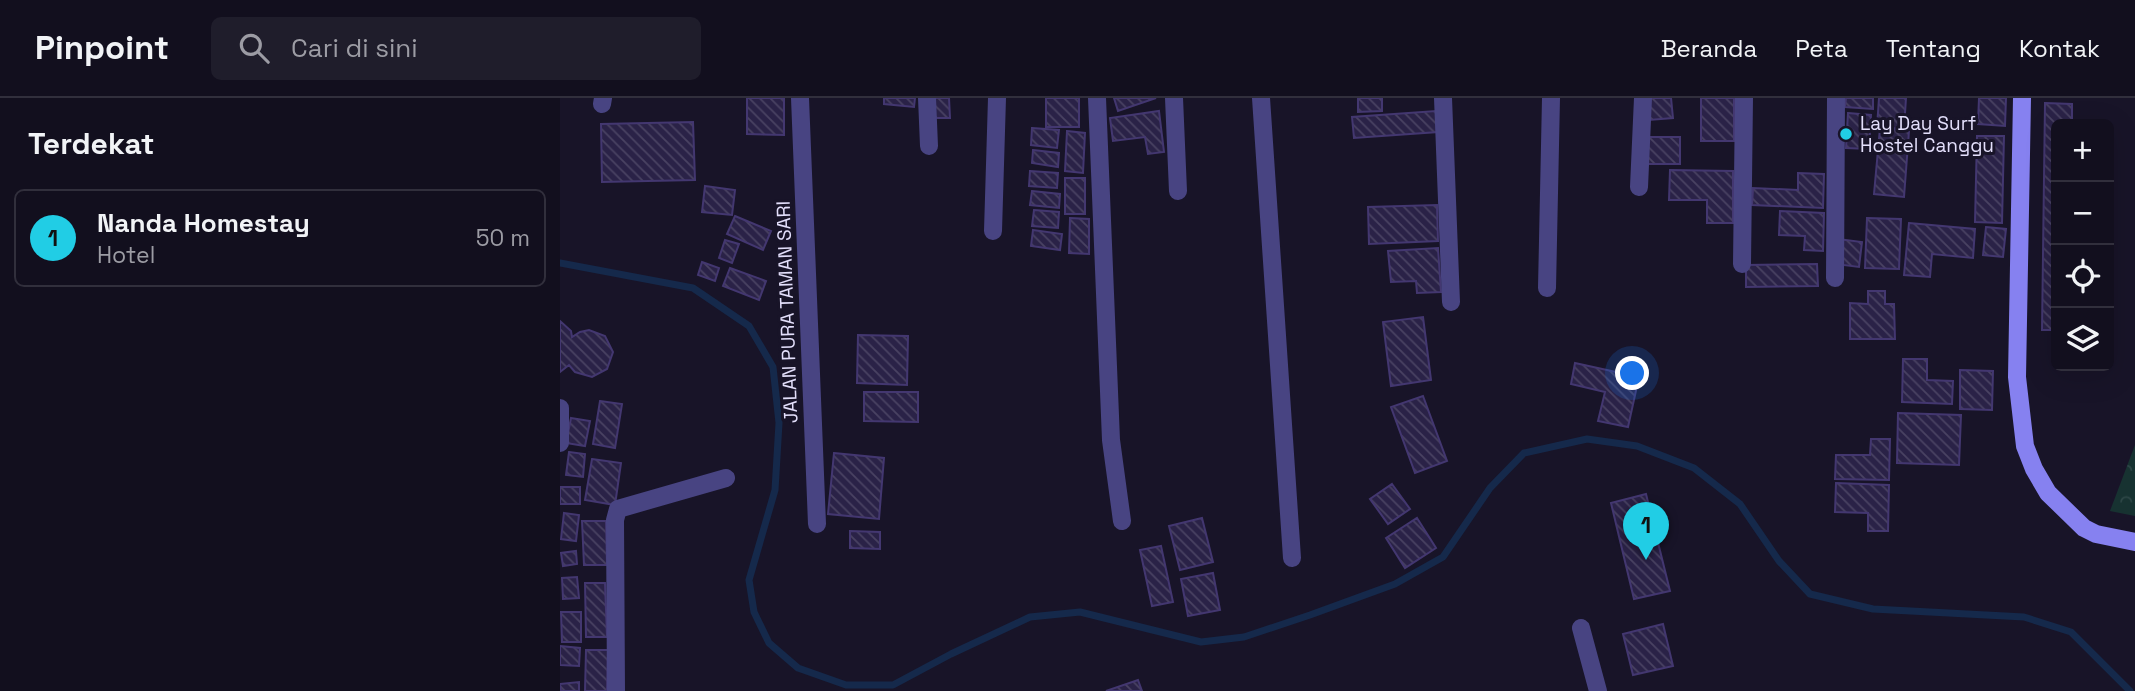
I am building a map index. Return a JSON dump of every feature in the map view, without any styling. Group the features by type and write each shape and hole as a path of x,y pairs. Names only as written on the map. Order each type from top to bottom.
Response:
{"street":[{"name":"JALAN PURA TAMAN SARI","path":"800,98 817,524"},
{"path":"927,98 929,146"},
{"path":"993,231 997,98"},
{"path":"1097,98 1111,440 1122,521"},
{"path":"1174,98 1178,191"},
{"path":"1261,98 1292,558"},
{"path":"1443,98 1451,302"},
{"path":"1546,288 1551,98"},
{"path":"1639,187 1643,98"},
{"path":"1742,264 1744,98"},
{"path":"1835,278 1836,98"},
{"path":"2022,98 2017,377 2025,446 2048,493 2084,528 2096,534 2135,542"},
{"path":"560,408 560,443"},
{"path":"615,691 615,520 618,509 726,478"},
{"path":"1581,628 1598,691"}],"green space":[{"path":"2135,445 2135,516 2110,511"}],"building":[{"path":"747,98 784,98 784,135 747,134"},
{"path":"884,98 915,98 914,107 884,104"},
{"path":"931,98 949,98 950,118 932,118"},
{"path":"1046,98 1079,98 1079,127 1046,127"},
{"path":"1114,98 1156,98 1118,111"},
{"path":"1358,98 1382,98 1382,111 1358,112"},
{"path":"1647,98 1671,98 1673,118 1649,120"},
{"path":"1701,98 1734,98 1734,141 1701,141"},
{"path":"1846,98 1873,98 1873,109 1845,107"},
{"path":"1879,98 1906,98 1904,129 1877,127"},
{"path":"1979,98 2006,98 2005,126 1978,124"},
{"path":"2045,103 2072,104 2072,119 2051,119 2051,330 2042,330"},
{"path":"1159,111 1164,152 1148,154 1145,137 1113,141 1110,118"},
{"path":"1436,111 1438,132 1354,138 1352,117"},
{"path":"1848,113 1871,115 1869,149 1846,148"},
{"path":"693,122 695,180 602,182 601,124"},
{"path":"1032,128 1059,130 1057,148 1031,145"},
{"path":"1880,128 1909,131 1904,197 1874,194"},
{"path":"1067,131 1085,133 1083,173 1065,171"},
{"path":"1977,136 2004,136 2002,223 1975,222"},
{"path":"1647,137 1680,137 1680,164 1647,164"},
{"path":"1033,150 1059,153 1058,167 1032,163"},
{"path":"1670,170 1733,171 1733,223 1707,223 1707,200 1669,200"},
{"path":"1030,171 1058,173 1057,188 1029,186"},
{"path":"1798,173 1824,174 1823,208 1752,205 1753,188 1798,190"},
{"path":"1065,178 1085,178 1085,214 1065,214"},
{"path":"705,186 735,190 732,215 702,212"},
{"path":"1032,191 1060,194 1059,208 1030,205"},
{"path":"1437,205 1438,241 1369,244 1368,207"},
{"path":"1034,210 1059,212 1058,228 1032,226"},
{"path":"1780,211 1824,213 1823,251 1804,250 1805,236 1779,235"},
{"path":"735,216 771,231 763,250 727,234"},
{"path":"1070,218 1089,219 1089,254 1069,253"},
{"path":"1867,218 1901,219 1899,269 1865,268"},
{"path":"1909,223 1975,229 1973,258 1932,254 1930,277 1904,275"},
{"path":"1986,227 2006,229 2003,257 1983,255"},
{"path":"1033,230 1062,234 1060,250 1031,246"},
{"path":"1838,239 1862,242 1859,267 1835,264"},
{"path":"725,240 739,244 732,263 719,258"},
{"path":"1438,248 1441,292 1417,293 1416,281 1391,282 1388,251"},
{"path":"702,262 719,268 715,281 698,275"},
{"path":"1817,264 1818,286 1746,287 1746,265"},
{"path":"730,268 766,281 759,300 723,286"},
{"path":"1868,291 1885,291 1885,304 1894,304 1895,339 1850,339 1850,303 1868,304"},
{"path":"1423,317 1431,380 1391,386 1383,322"},
{"path":"560,321 571,331 572,337 589,330 605,336 613,352 607,369 592,377 575,372 569,365 560,372"},
{"path":"858,335 908,336 907,385 857,383"},
{"path":"1903,359 1927,359 1927,380 1953,381 1952,404 1902,402"},
{"path":"1575,363 1639,377 1628,427 1598,421 1605,392 1571,384"},
{"path":"1960,370 1993,371 1992,410 1960,409"},
{"path":"864,392 918,392 918,422 864,421"},
{"path":"1423,396 1447,461 1415,473 1391,407"},
{"path":"600,401 622,404 615,448 593,444"},
{"path":"1898,413 1961,415 1959,465 1897,463"},
{"path":"571,418 590,421 585,446 566,443"},
{"path":"1871,439 1890,439 1889,480 1835,479 1836,455 1870,455"},
{"path":"569,452 585,454 583,477 566,475"},
{"path":"834,453 884,458 879,519 828,514"},
{"path":"592,459 621,463 615,505 585,500"},
{"path":"1836,483 1889,485 1888,531 1868,531 1868,513 1835,512"},
{"path":"1392,484 1410,509 1388,524 1370,499"},
{"path":"560,487 580,487 580,504 560,504"},
{"path":"1646,494 1670,591 1634,599 1611,503"},
{"path":"564,513 579,515 576,541 561,539"},
{"path":"1202,518 1213,562 1180,570 1169,526"},
{"path":"1417,518 1436,548 1405,568 1386,538"},
{"path":"582,521 606,521 607,565 584,565"},
{"path":"850,531 880,532 880,549 850,548"},
{"path":"1161,546 1173,602 1152,606 1140,550"},
{"path":"576,551 577,564 563,566 561,553"},
{"path":"1213,573 1220,610 1188,616 1181,579"},
{"path":"577,577 579,598 563,599 562,578"},
{"path":"585,583 605,583 607,637 586,637"},
{"path":"561,612 581,612 581,642 562,642"},
{"path":"1663,624 1673,666 1633,675 1623,634"},
{"path":"560,646 580,648 579,666 560,665"},
{"path":"586,650 608,650 607,691 585,691"},
{"path":"1138,680 1142,691 1106,691"},
{"path":"579,682 579,691 561,691 560,684"}],"waterway":[{"path":"560,263 693,288 749,326 773,367 779,423 775,490 749,580 754,612 769,643 798,668 846,685 893,685 1030,617 1080,612 1201,642 1244,637 1395,584 1443,557 1490,488 1524,453 1587,439 1637,446 1694,468 1740,504 1779,561 1810,594 1873,609 2024,617 2071,632 2130,691"}],"place":[{"name":"Lay Day Surf Hostel Canggu","path":"1846,134"},
{"name":"Nanda Homestay","path":"1646,560"}]}
